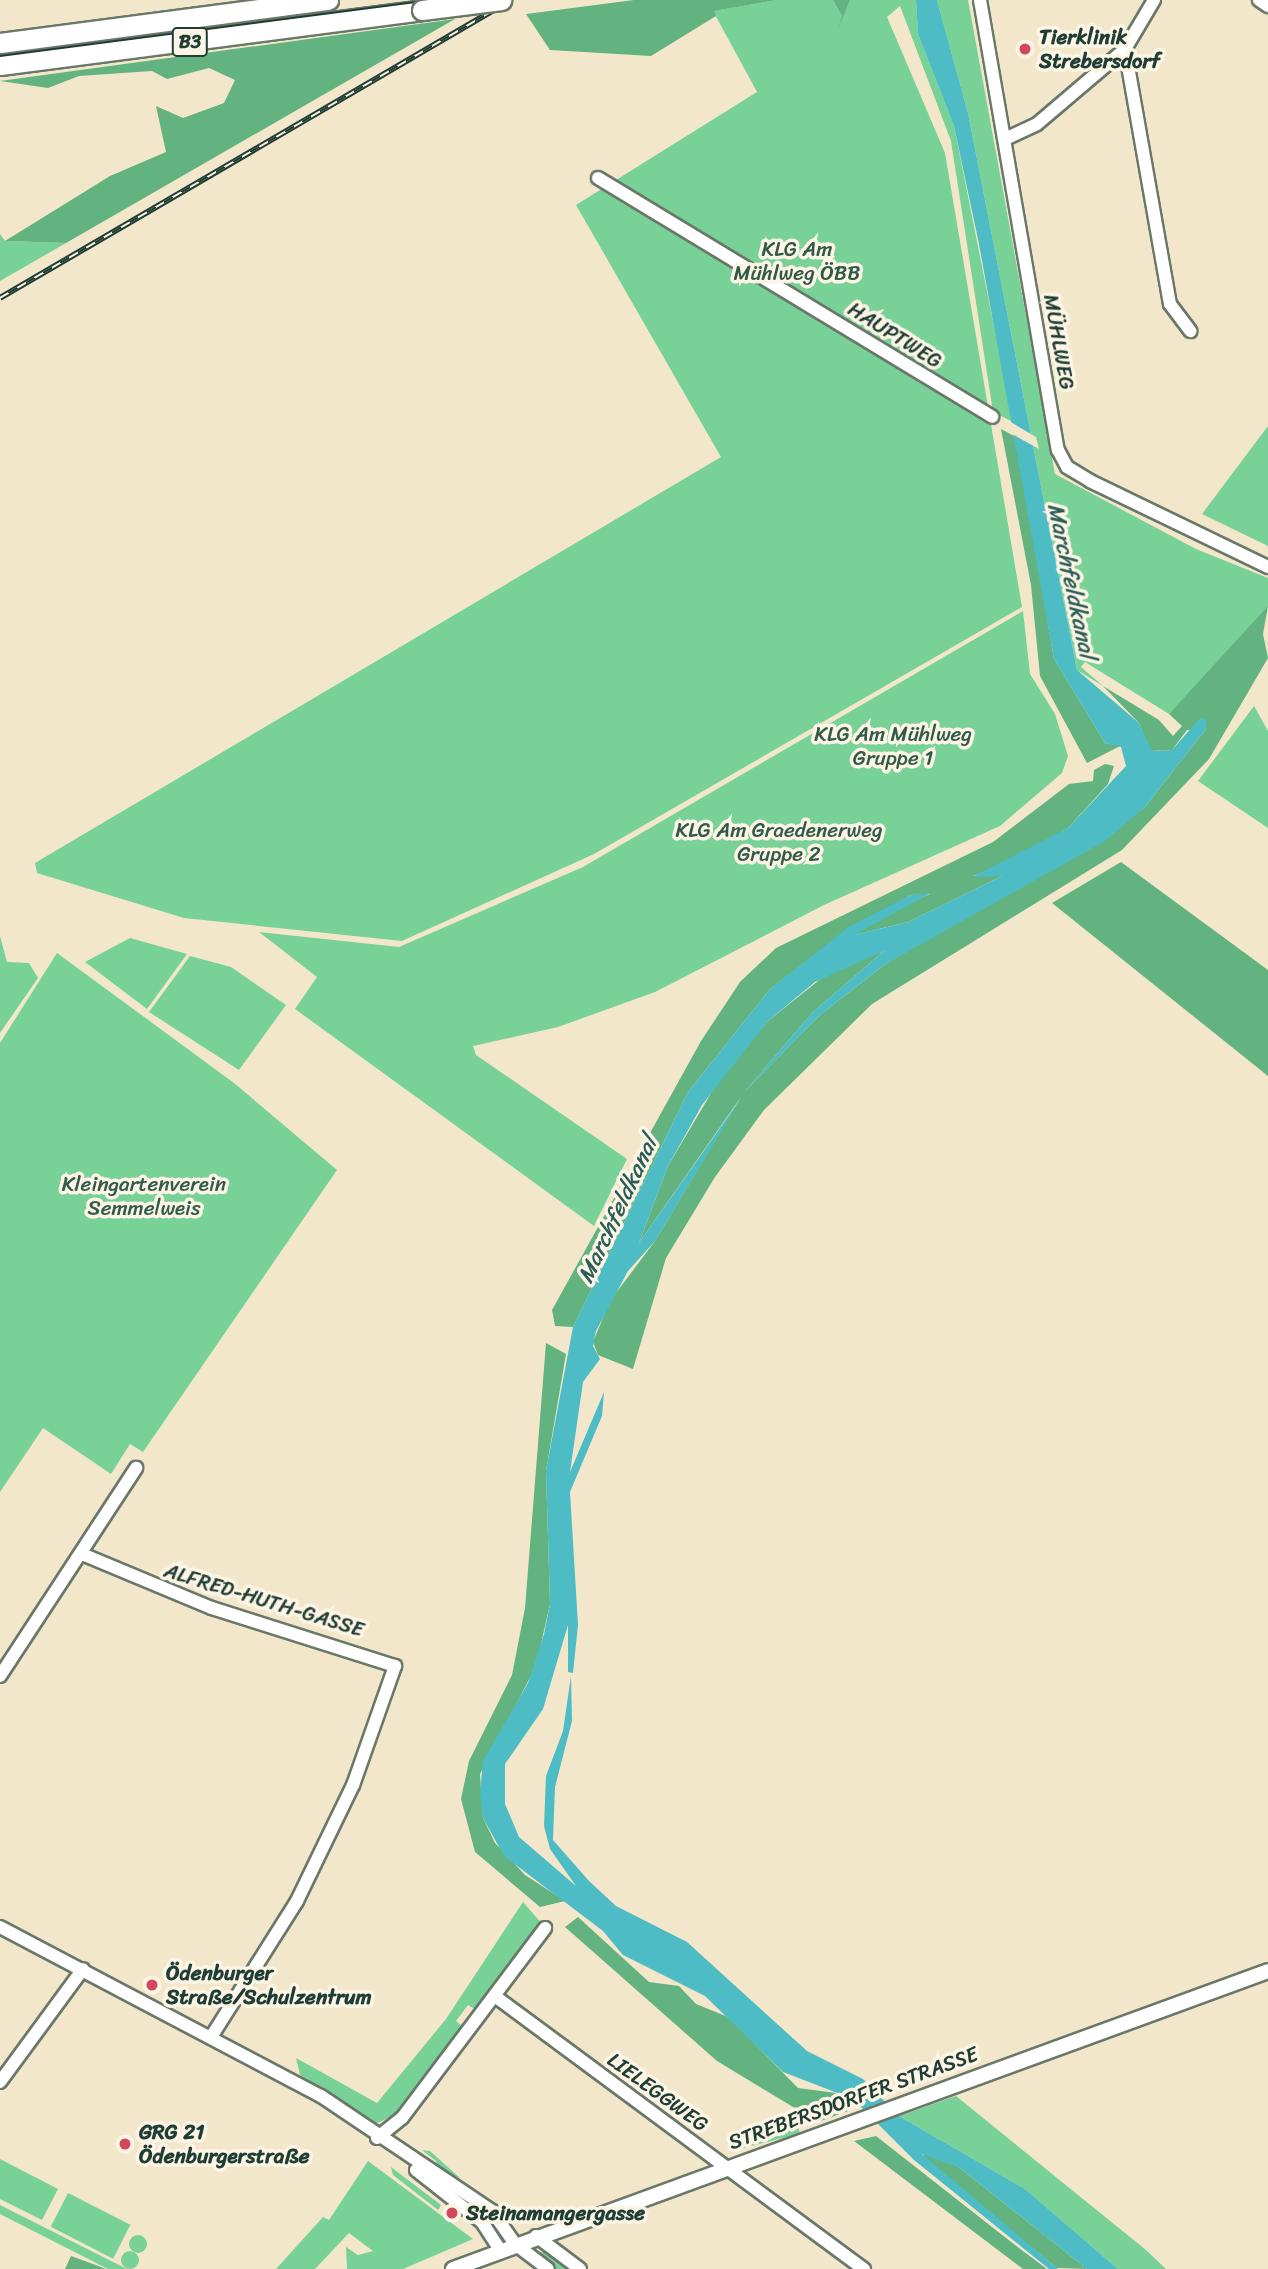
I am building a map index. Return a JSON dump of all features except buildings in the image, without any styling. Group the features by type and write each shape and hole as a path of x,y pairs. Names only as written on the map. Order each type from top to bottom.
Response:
{"main road":[{"name":"B3","path":"0,43 328,0"},
{"name":"B3","path":"0,65 501,0"}],"street":[{"name":"MÜHLWEG","path":"980,0 1056,443 1068,467 1140,509 1268,567"},
{"path":"1005,139 1037,124 1125,49 1154,0"},
{"path":"1259,0 1268,6"},
{"path":"1125,49 1170,304 1190,331"},
{"name":"HAUPTWEG","path":"598,178 992,417"},
{"path":"0,1676 136,1468"},
{"name":"ALFRED-HUTH-GASSE","path":"82,1554 212,1608 395,1666 353,1785 297,1901 211,2037"},
{"path":"0,1927 321,2096 404,2157 492,2211 515,2244 548,2269"},
{"path":"377,2138 402,2118 496,1997 545,1928"},
{"path":"0,2082 83,1969"},
{"name":"STREBERSDORFER STRASSE","path":"453,2269 726,2166 1268,1971"},
{"name":"LIELEGGWEG","path":"496,1997 864,2269"},
{"path":"404,2157 482,2222 499,2250"},
{"path":"536,2236 580,2269"}],"green space":[{"path":"634,0 777,0 714,11 716,16 651,56 550,50 526,14"},
{"name":"KLG Am Mühlweg ÖBB","path":"777,0 833,0 842,16 850,0 916,0 918,34 954,126 1013,422 993,412 951,141 900,6 887,17 945,153 1022,607 594,854 402,941 184,918 37,873 35,863 721,457 576,205 757,92 713,11"},
{"path":"833,0 850,0 838,29 842,16"},
{"path":"937,0 968,0 1055,474 1196,549 1268,578 1268,606 1254,627 1169,714 1085,662 1081,667 1103,686 1077,670 968,113"},
{"path":"455,19 66,243 5,241 110,176 166,152 156,106 183,118 224,103 235,80 209,68 167,79 152,71 79,76 48,88 0,81"},
{"path":"0,234 5,241 66,243 0,281"},
{"path":"1268,426 1268,546 1202,514"},
{"path":"1001,429 1016,437 1054,659 1105,743 1120,746 1087,763 1040,676 1031,585"},
{"path":"1268,606 1263,634 1268,658 1209,759 1122,850 872,1004 764,1110 715,1177 666,1258 633,1369 598,1355 593,1342 610,1301 655,1241 741,1097 639,1243 668,1166 723,1073 768,1021 828,973 884,951 813,1012 745,1091 820,1015 884,965 1144,808 1206,729 1187,730 1172,750 1151,751 1139,723 1103,686 1159,720 1173,736 1182,726 1169,714"},
{"path":"1023,611 1030,674 1055,714 1068,756 1062,773 1000,826 824,905 655,992 558,1027 473,1046 476,1055 627,1159 594,1226 295,1009 317,977 259,932 399,947 583,867"},
{"path":"1254,706 1268,731 1268,828 1198,781"},
{"path":"1105,764 1114,766 1108,784 1068,828 1015,860 973,876 1002,876 908,922 854,935 863,924 930,894 911,895 835,940 770,989 688,1092 573,1327 555,1326 552,1310 701,1041 740,982 776,948 993,842 1069,784 1093,781 1094,770"},
{"path":"1121,862 1268,970 1268,1076 1052,903"},
{"path":"0,936 7,962 29,963 38,978 0,1033"},
{"path":"130,938 187,954 147,1009 85,962"},
{"name":"Kleingartenverein Semmelweis","path":"57,953 234,1083 337,1170 143,1452 130,1444 111,1474 43,1428 0,1492 0,1043"},
{"path":"190,956 231,967 286,1005 239,1070 149,1012"},
{"path":"546,1343 566,1354 546,1471 550,1604 536,1666 480,1774 483,1818 495,1843 525,1875 565,1901 540,1907 475,1852 461,1799 469,1761 512,1675 525,1608"},
{"path":"523,1902 543,1925 476,2010 468,2005 456,2021 466,2029 404,2111 373,2125 300,2075 296,2058 377,2103 446,2019"},
{"path":"578,1917 649,1982 679,1986 696,2004 728,2017 798,2088 836,2093 848,2111 818,2122 717,2061 565,1927"},
{"path":"956,2096 1166,2269 1118,2269 1025,2189 899,2116"},
{"path":"798,2126 800,2134 737,2149 735,2142"},
{"path":"876,2136 1047,2269 1023,2269 854,2141"},
{"path":"422,2150 430,2151 460,2178 434,2168 436,2161"},
{"path":"927,2153 960,2168 1087,2269 1057,2268 935,2169 922,2156"},
{"path":"0,2159 58,2189 42,2220 0,2199"},
{"path":"368,2161 473,2239 403,2269 347,2269 346,2247 358,2255 373,2251 349,2233 315,2269 276,2269 323,2217 329,2220"},
{"path":"391,2167 441,2205 438,2210 393,2175"},
{"path":"68,2193 130,2225 113,2259 51,2227"},
{"path":"0,2205 127,2269 108,2269 0,2214"},
{"path":"134,2235 142,2235 147,2244 145,2251 134,2253 129,2248 129,2240"},
{"path":"546,2250 571,2269 554,2269 536,2255"},
{"path":"126,2251 134,2251 139,2260 137,2267 126,2269 121,2264 121,2256"},
{"path":"71,2256 93,2264 106,2269 65,2269"}],"water":[{"path":"916,0 937,0 968,113 1077,670 1139,723 1152,751 1172,750 1200,718 1206,719 1206,729 1144,808 1105,841 884,965 820,1015 744,1092 813,1012 884,951 815,982 768,1021 702,1105 668,1166 639,1243 741,1098 655,1241 628,1271 596,1331 593,1346 600,1359 583,1382 570,1472 604,1392 602,1416 570,1492 578,1625 573,1673 568,1672 568,1625 543,1709 505,1764 505,1804 519,1837 576,1886 550,1849 544,1826 546,1776 563,1731 571,1676 572,1721 555,1787 553,1840 589,1881 616,1906 687,1942 807,2051 863,2079 899,2116 1025,2189 1118,2269 1087,2269 960,2168 922,2154 1058,2269 1049,2269 914,2160 853,2099 783,2072 705,1996 623,1955 603,1931 504,1856 483,1818 480,1793 483,1761 528,1683 544,1634 550,1604 546,1471 573,1327 688,1092 770,989 850,926 911,895 931,893 854,935 908,922 1002,876 972,877 1068,828 1126,766 1121,747 1105,743 1054,659 979,244 954,126 918,34"}],"pier":[{"path":"1009,421 1036,437 1039,449 1012,434"}],"tram line":[{"path":"0,56 431,0"}],"railway":[{"path":"0,298 511,0"}],"place":[{"name":"Tierklinik Strebersdorf","path":"1025,49"},
{"name":"Ödenburger Straße/Schulzentrum","path":"152,1985"},
{"name":"GRG 21 Ödenburgerstraße","path":"125,2144"},
{"name":"Steinamangergasse","path":"452,2213"}],"water label":[{"name":"Marchfeldkanal","path":"1071,581"},
{"name":"Marchfeldkanal","path":"618,1210"}],"park label":[{"name":"KLG Am Mühlweg Gruppe 1","path":"893,746"},
{"name":"KLG Am Graedenerweg Gruppe 2","path":"779,842"}]}
